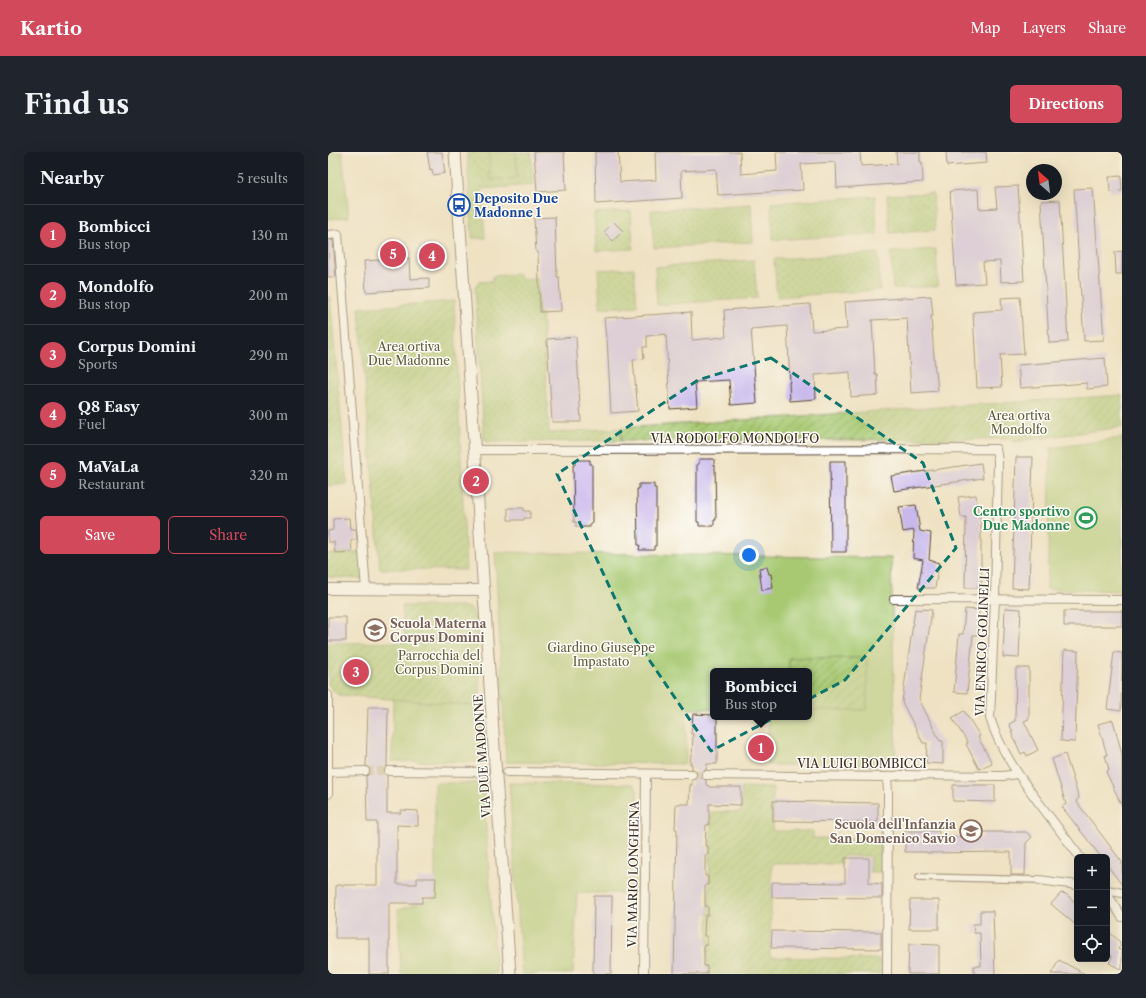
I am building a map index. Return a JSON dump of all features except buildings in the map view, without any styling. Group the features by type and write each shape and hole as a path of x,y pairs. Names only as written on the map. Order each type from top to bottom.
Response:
{"main road":[{"name":"VIA DUE MADONNE","path":"456,152 483,590 510,974"}],"street":[{"path":"328,235 338,234 366,590"},
{"name":"VIA RODOLFO MONDOLFO","path":"474,450 996,449"},
{"name":"VIA ENRICO GOLINELLI","path":"996,449 998,461 995,599 990,718 1017,774 1078,854"},
{"path":"328,589 483,590"},
{"path":"894,599 1122,600"},
{"path":"328,696 328,794"},
{"path":"328,772 365,771"},
{"path":"389,771 485,772"},
{"path":"507,772 692,774"},
{"name":"VIA MARIO LONGHENA","path":"644,974 646,774"},
{"name":"VIA LUIGI BOMBICCI","path":"706,775 1004,776 1017,774"},
{"path":"887,776 887,974"},
{"path":"919,877 1039,880 1074,885"},
{"path":"1110,891 1122,893"},
{"path":"1110,899 1122,917"}],"highlighted area":[{"path":"771,358 923,463 956,548 845,680 711,751 631,633 557,474 698,380"}],"green space":[{"path":"328,152 342,152 349,217 328,219"},
{"path":"467,152 531,152 533,185 482,189 485,238 472,238"},
{"path":"489,152 516,152 517,178 490,180"},
{"path":"933,193 935,230 890,233 887,195"},
{"path":"875,196 877,234 773,240 771,203"},
{"path":"751,204 753,242 654,248 651,210"},
{"path":"631,211 633,249 596,251 594,213"},
{"path":"936,249 938,286 893,289 891,252"},
{"path":"878,253 880,290 777,297 774,259"},
{"path":"754,260 757,298 657,305 655,267"},
{"path":"634,268 637,306 600,308 598,270"},
{"path":"518,274 522,279 537,278 539,314 542,314 549,433 621,428 621,441 491,442 486,441 484,438 475,287 479,282 492,281 492,277 494,276"},
{"path":"328,297 330,297 347,484 328,486"},
{"name":"Area ortiva Due Madonne","path":"454,301 466,570 380,569 359,308"},
{"name":"Area ortiva Mondolfo","path":"1122,395 1122,427 1013,442 1011,439 621,441 621,428"},
{"name":"Centro sportivo Due Madonne","path":"1122,438 1122,591 1047,589 1051,448"},
{"path":"363,551 365,579 328,577 328,554"},
{"name":"Giardino Giuseppe Impastato","path":"495,552 891,558 896,766 768,765 768,720 812,720 812,668 710,668 710,709 686,709 686,764 506,762"},
{"name":"Parrocchia del Corpus Domini","path":"402,606 462,606 471,609 475,616 481,706 338,695 328,685 328,643 405,642"},
{"path":"789,658 867,658 867,710 812,710 812,668 789,668"},
{"path":"393,699 481,706 484,762 392,761"},
{"path":"435,783 483,783 496,974 401,974 398,910 435,898"},
{"path":"509,783 633,784 637,789 636,893 577,893 573,974 522,974"},
{"path":"741,787 773,788 773,831 813,831 813,838 881,838 881,872 870,872 870,856 842,856 842,864 772,864 770,957 880,959 880,974 707,974 711,812 741,812"}],"tunnel":[{"path":"365,771 389,771"},
{"path":"692,774 706,775"}],"place":[{"name":"Deposito Due Madonne 1","path":"459,205"},
{"name":"MaVaLa","path":"393,254"},
{"name":"Q8 Easy","path":"432,256"},
{"name":"Mondolfo","path":"476,481"},
{"name":"Centro sportivo Due Madonne","path":"1086,518"},
{"name":"Scuola Materna Corpus Domini","path":"375,630"},
{"name":"Corpus Domini","path":"356,672"},
{"name":"Bombicci","path":"761,748"},
{"name":"Scuola dell'Infanzia San Domenico Savio","path":"971,831"}]}
